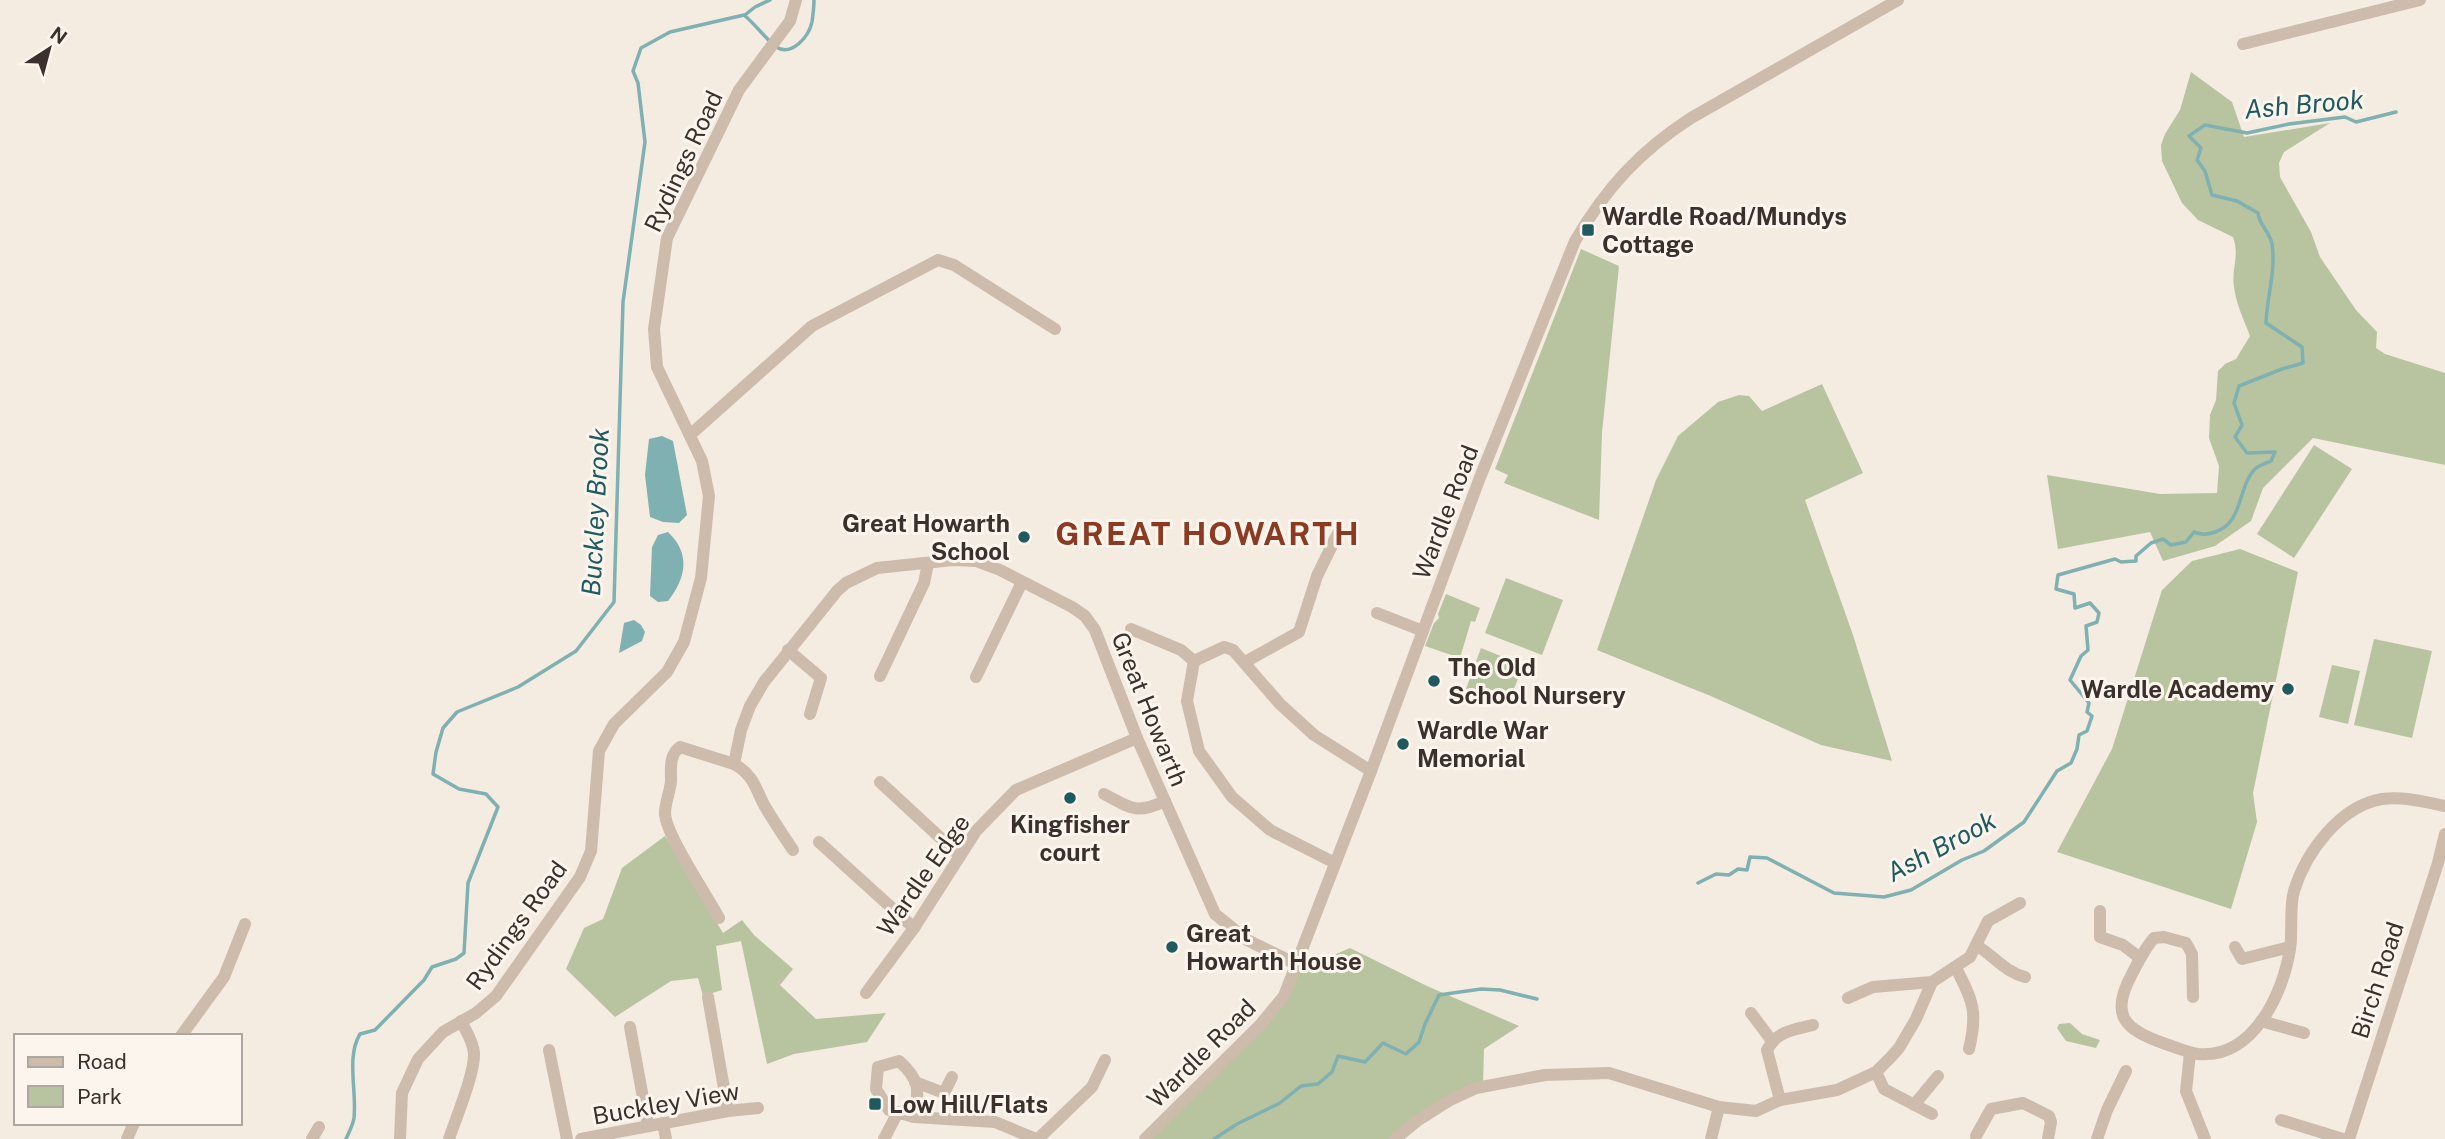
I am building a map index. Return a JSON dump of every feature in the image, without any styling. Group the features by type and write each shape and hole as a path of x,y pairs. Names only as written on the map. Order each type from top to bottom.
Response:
{"street":[{"name":"Rydings Road","path":"400,1139 402,1093 418,1059 443,1032 476,1013 496,996 580,877 591,851 599,751 614,724 667,671 684,642 701,578 709,496 702,461 657,367 654,329 667,238 739,90 790,21 796,0"},
{"name":"Wardle Road","path":"1145,1139 1272,1012 1284,996 1298,965 1479,480 1575,241 1597,204 1623,172 1660,138 1898,0"},
{"path":"2243,44 2420,0"},
{"path":"690,435 812,326 938,260 954,265 1055,329"},
{"path":"1245,662 1299,632 1317,576 1338,533"},
{"name":"Great Howarth","path":"734,764 741,730 750,706 764,682 824,604 846,583 877,568 953,560 976,561 1000,570 1085,616 1095,630 1138,738 1215,914 1247,940 1298,965"},
{"path":"880,676 924,583 928,563"},
{"path":"976,677 1022,582"},
{"path":"1377,613 1423,631"},
{"path":"1131,629 1181,650 1194,661"},
{"path":"1194,661 1224,647 1233,650 1280,704 1314,735 1371,771"},
{"path":"788,650 821,678 810,714"},
{"path":"1194,661 1187,701 1199,751 1231,797 1269,830 1335,863"},
{"name":"Wardle Edge","path":"866,993 914,928 976,831 1016,790 1138,738"},
{"path":"719,918 669,829 665,810 670,792 671,758 675,751 680,747 744,769 754,780 763,802 793,850"},
{"path":"880,782 960,856"},
{"path":"1104,794 1137,810 1165,801"},
{"path":"2193,997 2192,954 2186,943 2164,937 2154,938 2124,988 2120,1002 2121,1013 2128,1026 2140,1034 2190,1053 2209,1055 2230,1049 2247,1039 2261,1021 2284,978 2290,947 2294,892 2317,846 2345,816 2359,806 2381,799 2402,798 2445,806"},
{"name":"Birch Road","path":"2349,1139 2441,863 2445,834"},
{"path":"820,842 914,928"},
{"path":"1849,998 1873,987 1932,982 1970,957 1988,921 2020,902"},
{"path":"2100,911 2100,937 2123,945 2140,958"},
{"path":"182,1034 224,976 245,924"},
{"path":"1976,945 1994,957 2010,973 2025,976"},
{"path":"2235,947 2242,959 2290,947"},
{"path":"1956,968 1972,998 1975,1026 1969,1049"},
{"path":"1395,1139 1450,1100 1476,1088 1545,1075 1609,1073 1719,1107 1756,1111 1780,1100 1837,1090 1876,1072 1899,1048 1932,982"},
{"path":"708,997 728,1111"},
{"path":"1751,1013 1772,1041"},
{"path":"449,1139 474,1054 470,1038 461,1021"},
{"path":"2261,1021 2304,1034"},
{"path":"1780,1100 1767,1051 1772,1041 1783,1032 1813,1025"},
{"path":"630,1027 648,1125"},
{"path":"549,1050 567,1139"},
{"path":"2190,1053 2186,1091 2205,1139"},
{"path":"914,1117 918,1093 913,1074 899,1061 878,1067 876,1089 890,1110 914,1117 995,1122 1037,1139 1092,1087 1105,1060"},
{"path":"2097,1139 2107,1110 2126,1071"},
{"path":"1876,1072 1885,1089 1932,1114"},
{"path":"1914,1105 1938,1076"},
{"path":"915,1082 944,1093 952,1077"},
{"path":"1976,1136 1991,1109 2023,1103 2049,1116 2052,1122 2048,1139"},
{"path":"1711,1139 1719,1107"},
{"name":"Buckley View","path":"583,1139 648,1125 758,1108"},
{"path":"884,1139 898,1112"},
{"path":"2281,1119 2343,1139"},
{"path":"663,1123 666,1139"}],"green space":[{"path":"2191,72 2232,102 2244,137 2330,123 2284,152 2279,163 2280,177 2311,232 2320,257 2356,310 2377,332 2376,348 2385,354 2445,373 2445,465 2313,438 2263,488 2251,521 2215,546 2163,561 2150,532 2058,549 2047,475 2160,494 2217,493 2219,466 2209,438 2218,371 2236,359 2250,336 2235,293 2233,280 2236,251 2233,237 2198,220 2182,203 2162,161 2161,145 2180,110"},
{"path":"1581,249 1619,266 1602,433 1599,520 1504,483 1508,475 1495,469"},
{"path":"1822,384 1863,473 1805,500 1853,635 1892,761 1821,745 1597,650 1656,480 1678,436 1718,402 1739,395 1749,396 1762,411"},
{"path":"2314,445 2352,469 2294,558 2257,534"},
{"path":"2240,549 2298,572 2253,793 2257,822 2231,909 2057,852 2112,749 2162,590 2192,561"},
{"path":"1506,578 1563,600 1542,655 1485,633"},
{"path":"1446,594 1480,608 1475,622 1471,621 1460,658 1425,646 1434,623 1439,618"},
{"path":"2374,639 2432,651 2412,738 2354,725"},
{"path":"1481,648 1523,665 1508,705 1466,689"},
{"path":"2332,665 2360,671 2348,724 2319,717"},
{"path":"665,836 723,933 742,920 754,935 793,969 780,985 816,1019 886,1013 867,1042 794,1054 767,1064 741,941 716,946 722,990 703,996 698,978 671,981 615,1017 566,969 584,928 603,919 622,868"},
{"path":"1350,948 1427,986 1519,1026 1484,1049 1483,1084 1392,1139 1151,1139 1263,1028 1301,964 1315,963"},
{"path":"2070,1023 2082,1034 2100,1040 2096,1048 2066,1041 2057,1028 2059,1024"}],"water":[{"path":"662,436 673,441 687,515 679,523 663,522 650,517 645,475 649,439"},
{"path":"668,532 683,557 682,575 668,601 658,602 650,596 652,547 658,535"},
{"path":"634,620 645,632 642,641 619,653 624,623"}],"waterway":[{"path":"745,15 770,0"},
{"name":"Buckley Brook","path":"346,1139 354,1118 353,1064 360,1034 375,1030 424,980 432,967 456,959 464,953 468,883 498,807 486,794 459,789 433,774 443,728 457,712 518,687 576,651 614,602 623,302 645,142 638,83 633,71 641,48 670,32 744,15 776,47 788,49 799,44 807,33 812,22 814,0"},
{"name":"Ash Brook","path":"1698,883 1716,874 1729,875 1738,869 1747,870 1750,857 1767,858 1834,893 1884,897 1911,890 1962,860 1984,851 2024,822 2057,771 2071,763 2079,735 2087,731 2092,716 2087,712 2089,703 2070,680 2081,656 2088,650 2086,626 2097,622 2099,613 2090,603 2075,608 2074,594 2056,589 2058,575 2115,559 2121,562 2136,561 2136,556 2151,543 2163,539 2171,545 2186,542 2194,532 2215,532 2231,521 2250,476 2256,468 2271,461 2275,452 2247,453 2235,437 2242,425 2234,403 2239,386 2303,363 2302,347 2266,323 2273,254 2271,240 2258,213 2237,201 2212,195 2205,171 2197,160 2201,148 2189,136 2205,125 2247,133 2289,124 2345,117 2356,122 2396,112"},
{"name":"Ash Brook","path":"1214,1139 1237,1124 1280,1103 1301,1086 1318,1084 1332,1072 1338,1056 1365,1062 1383,1043 1406,1054 1419,1042 1439,995 1481,989 1500,990 1537,999"}],"place":[{"name":"Wardle Road/Mundys Cottage","path":"1588,230"},
{"name":"Great Howarth School","path":"1024,537"},
{"name":"The Old School Nursery","path":"1434,681"},
{"name":"Wardle Academy","path":"2288,689"},
{"name":"Wardle War Memorial","path":"1403,744"},
{"name":"Kingfisher court","path":"1070,798"},
{"name":"Great Howarth House","path":"1172,947"},
{"name":"Low Hill/Flats","path":"875,1104"}],"district":[{"name":"GREAT HOWARTH","path":"1208,533"}]}
